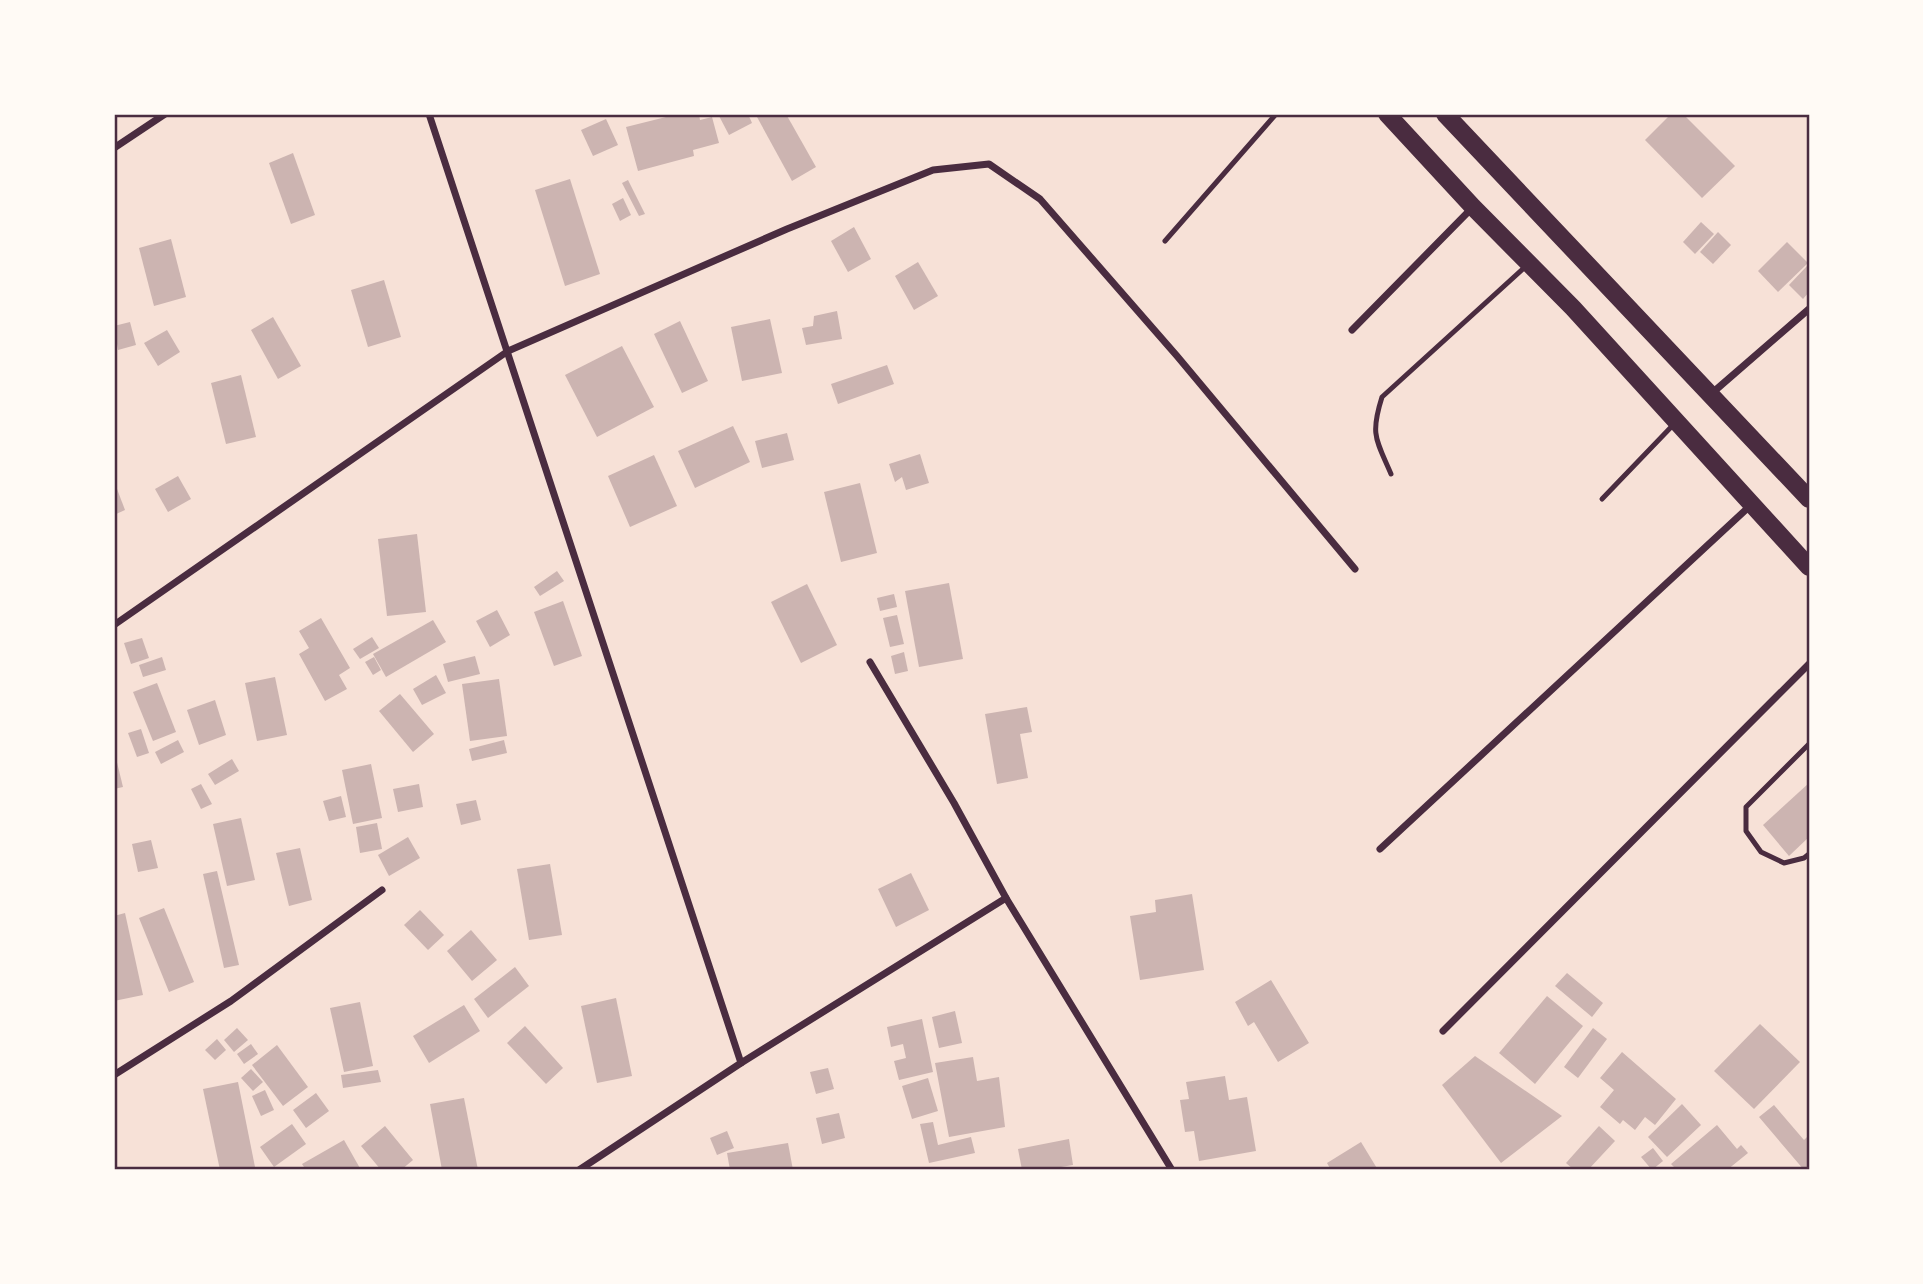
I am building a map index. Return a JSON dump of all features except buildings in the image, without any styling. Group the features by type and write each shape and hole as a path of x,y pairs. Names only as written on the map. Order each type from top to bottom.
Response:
{"main road":[{"path":"1387,114 1677,421 1809,568"},
{"path":"1445,114 1809,499"}],"street":[{"path":"114,148 165,114"},
{"path":"429,114 741,1063"},
{"path":"114,625 508,351 787,229 933,170 989,164 1040,200 1177,356 1355,569"},
{"path":"1352,330 1473,207"},
{"path":"1711,394 1809,309"},
{"path":"1380,849 1752,504"},
{"path":"870,662 954,803 1006,898 1172,1170"},
{"path":"1443,1031 1809,664"},
{"path":"114,1075 231,1000 382,890"},
{"path":"579,1170 741,1063 1006,898"}],"lane":[{"path":"1166,241 1276,114"},
{"path":"1391,474 1376,438 1374,423 1382,397 1529,263"},
{"path":"1602,499 1677,421"},
{"path":"1809,744 1746,807 1746,831 1761,852 1784,863 1809,854"}]}
